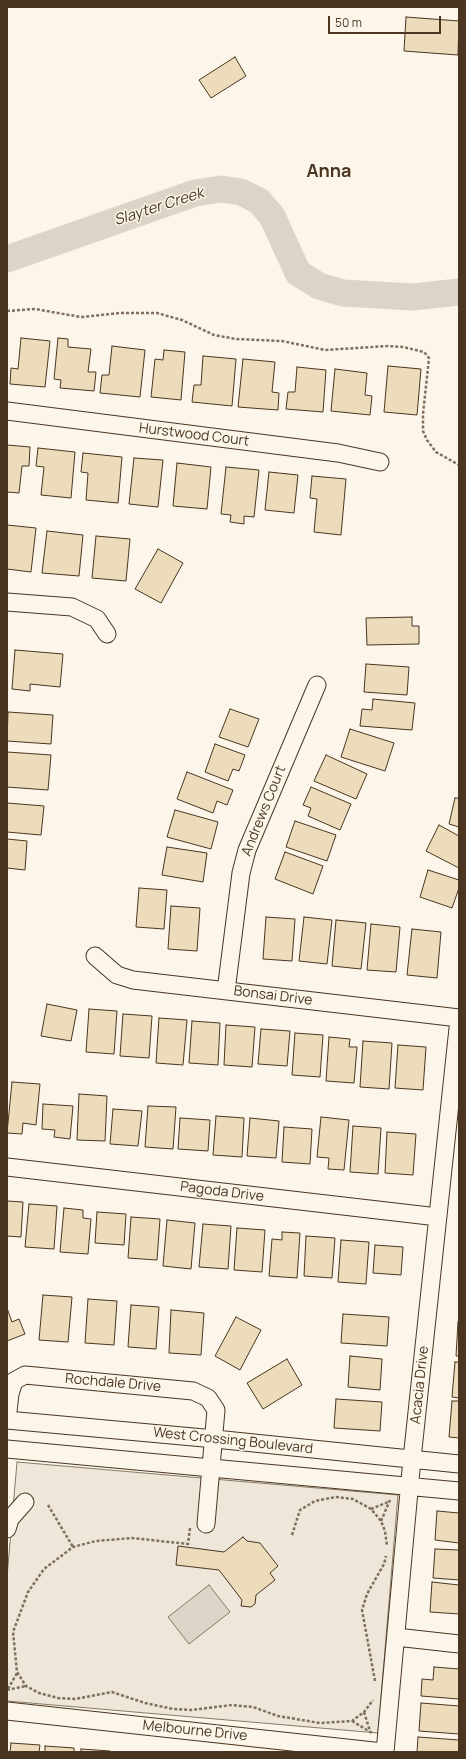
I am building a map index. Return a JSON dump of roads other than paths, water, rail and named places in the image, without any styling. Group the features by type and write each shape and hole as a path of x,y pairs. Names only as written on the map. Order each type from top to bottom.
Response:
{"street":[{"name":"Hurstwood Court","path":"7,411 338,453 380,462"},
{"path":"7,602 72,607 97,619 107,634"},
{"name":"Andrews Court","path":"226,991 241,873 247,850 317,685"},
{"name":"Bonsai Drive","path":"95,956 117,975 133,980 459,1018"},
{"name":"Acacia Drive","path":"384,1752 409,1486 459,1018"},
{"name":"Pagoda Drive","path":"7,1167 438,1217"},
{"name":"Rochdale Drive","path":"7,1420 10,1394 14,1381 25,1375 192,1391 208,1398 216,1410 215,1439"},
{"name":"West Crossing Boulevard","path":"7,1420 215,1439 459,1464"},
{"path":"198,1523 211,1467 215,1439"},
{"name":"West Crossing Boulevard","path":"7,1449 459,1491"},
{"path":"7,1529 10,1519 25,1502"},
{"path":"396,1637 459,1644"},
{"name":"Melbourne Drive","path":"7,1711 384,1752"}],"waterway":[{"name":"Slayter Creek","path":"7,259 195,193 221,189 241,192 259,201 272,216 298,273 319,286 343,293 413,297 459,292"}],"district":[{"name":"Anna","path":"329,172"}]}
